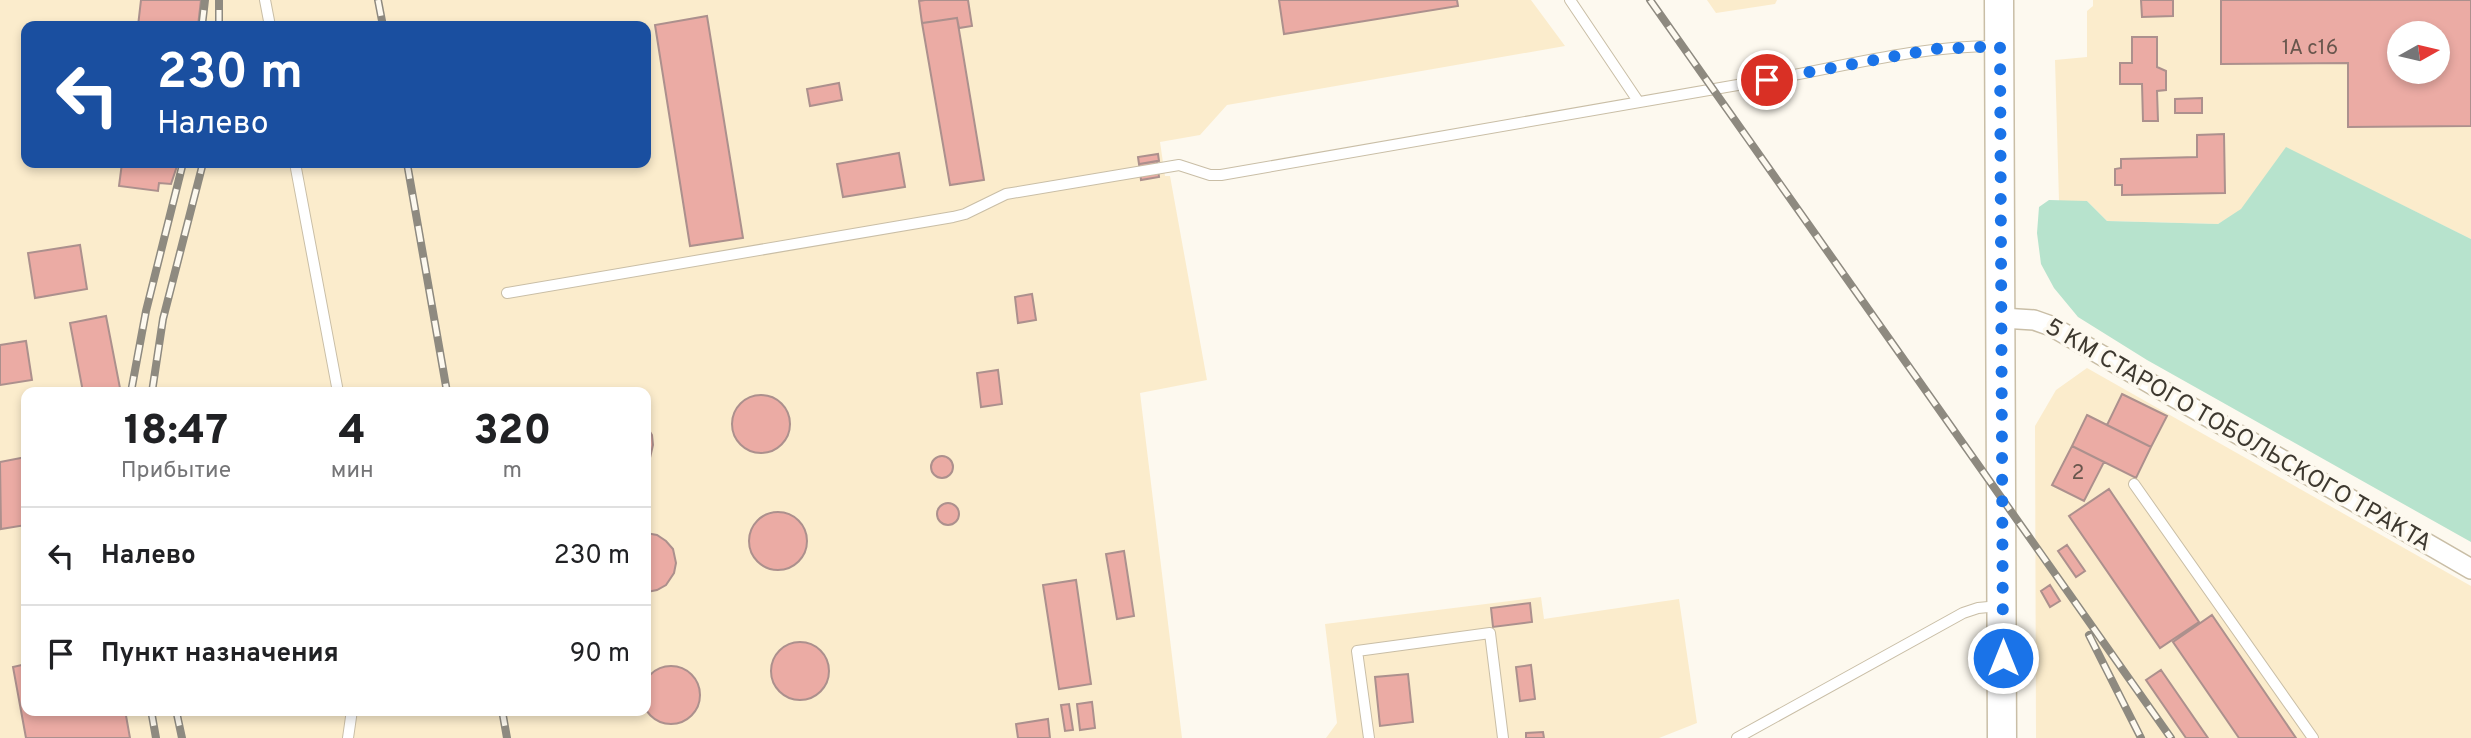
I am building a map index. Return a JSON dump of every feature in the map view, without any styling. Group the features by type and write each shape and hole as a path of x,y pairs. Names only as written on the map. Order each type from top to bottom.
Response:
{"street":[{"path":"1999,0 2003,738"},
{"name":"5 КМ СТАРОГО ТОБОЛЬСКОГО ТРАКТА","path":"2002,318 2034,320 2051,327 2471,569"}],"lane":[{"path":"265,0 269,21"},
{"path":"1570,0 1638,101"},
{"path":"507,293 953,217 1006,194 1179,165 1221,176 1934,49 2000,46"},
{"path":"296,168 337,387"},
{"path":"2134,484 2313,738"},
{"path":"1737,738 1963,613 2003,605"},
{"path":"1369,738 1357,651 1489,633 1503,738"},
{"path":"348,738 351,716"}],"shaded area":[{"path":"0,0 1531,0 1565,46 1227,105 1200,135 1160,142 1165,176 1170,176 1207,380 1140,393 1182,738 0,738"},
{"path":"1707,0 1777,0 1775,4 1716,13"},
{"path":"2093,0 2471,0 2471,239 2286,148 2241,210 2218,224 2107,221 2087,201 2059,201 2055,60 2087,57 2087,11 2093,6"},
{"path":"2087,368 2471,586 2471,738 2036,738 2035,426 2056,390"},
{"path":"1541,597 1544,619 1679,599 1697,723 1659,738 1326,738 1337,723 1325,624"}],"green space":[{"path":"2286,147 2471,239 2471,542 2147,360 2078,317 2054,288 2041,264 2037,233 2039,207 2049,200 2087,201 2107,221 2218,224 2241,209"}],"building":[{"path":"141,0 201,0 199,21 139,21"},
{"path":"968,0 972,26 959,28 957,18 922,23 919,1"},
{"path":"1279,0 1457,0 1458,6 1284,34"},
{"path":"2141,0 2173,0 2173,16 2142,17"},
{"path":"2221,0 2471,0 2471,126 2348,127 2348,63 2221,64"},
{"path":"707,16 743,238 690,246 655,25"},
{"path":"957,18 984,180 950,185 922,23"},
{"path":"2132,37 2157,37 2157,67 2166,71 2166,90 2157,91 2158,121 2143,121 2142,84 2120,84 2120,63 2132,63"},
{"path":"839,83 842,100 810,106 807,89"},
{"path":"2202,98 2202,113 2175,113 2175,99"},
{"path":"2224,134 2225,193 2122,195 2122,185 2115,185 2115,169 2121,168 2121,159 2197,157 2197,135"},
{"path":"899,153 905,187 843,197 837,164"},
{"path":"1158,154 1159,161 1139,164 1138,157"},
{"path":"1157,161 1159,177 1141,180 1139,164"},
{"path":"121,168 176,168 171,184 159,183 158,191 119,186"},
{"path":"80,245 87,289 35,298 28,253"},
{"path":"1032,294 1036,320 1018,323 1015,297"},
{"path":"106,316 120,387 82,387 70,323"},
{"path":"26,341 32,380 0,385 0,345"},
{"path":"998,370 1002,404 981,407 977,373"},
{"path":"2122,394 2167,416 2151,447 2107,425"},
{"path":"755,395 767,395 782,403 790,418 790,430 782,445 767,453 755,453 740,445 732,430 732,418 740,403"},
{"path":"2087,415 2151,447 2136,478 2072,446"},
{"path":"2072,446 2104,462 2084,501 2052,485"},
{"path":"942,456 950,459 953,467 950,475 942,478 934,475 931,467 934,459"},
{"path":"21,458 21,526 1,529 0,462"},
{"path":"2109,489 2199,622 2160,648 2069,516"},
{"path":"948,503 956,506 959,514 956,522 948,525 940,522 937,514 940,506"},
{"path":"772,512 784,512 799,520 807,535 807,547 799,562 784,570 772,570 757,562 749,547 749,535 757,520"},
{"path":"651,534 666,541 673,549 676,563 674,573 666,585 651,591"},
{"path":"2067,545 2085,571 2076,577 2058,551"},
{"path":"1124,551 1134,616 1117,619 1106,554"},
{"path":"1076,580 1091,684 1059,689 1043,585"},
{"path":"2050,585 2060,601 2050,607 2041,591"},
{"path":"1530,603 1532,622 1493,627 1491,608"},
{"path":"2212,615 2296,738 2239,738 2173,642"},
{"path":"794,642 806,642 821,650 829,665 829,677 821,692 806,700 794,700 779,692 771,677 771,665 779,650"},
{"path":"21,665 21,711 13,667"},
{"path":"1531,665 1535,699 1520,701 1516,667"},
{"path":"660,668 682,668 695,679 699,689 698,706 682,722 660,722 651,715 651,675"},
{"path":"2161,670 2208,738 2186,738 2146,680"},
{"path":"1408,674 1413,722 1380,726 1375,677"},
{"path":"1092,702 1095,728 1080,730 1077,704"},
{"path":"1069,704 1073,730 1065,731 1061,705"},
{"path":"22,716 126,716 130,738 26,738"},
{"path":"1048,719 1050,738 1018,738 1016,724"},
{"path":"1543,732 1544,738 1526,738 1526,733"}],"railway":[{"path":"203,21 205,0"},
{"path":"219,0 219,21"},
{"path":"378,0 382,21"},
{"path":"1650,0 2171,738"},
{"path":"132,387 146,311 182,168"},
{"path":"153,387 163,319 202,168"},
{"path":"408,168 446,387"},
{"path":"2089,635 2141,738"},
{"path":"152,716 156,738"},
{"path":"177,716 182,738"},
{"path":"503,716 507,738"}],"route":[{"path":"1767,80 1934,49 2000,46 2003,658"}]}
